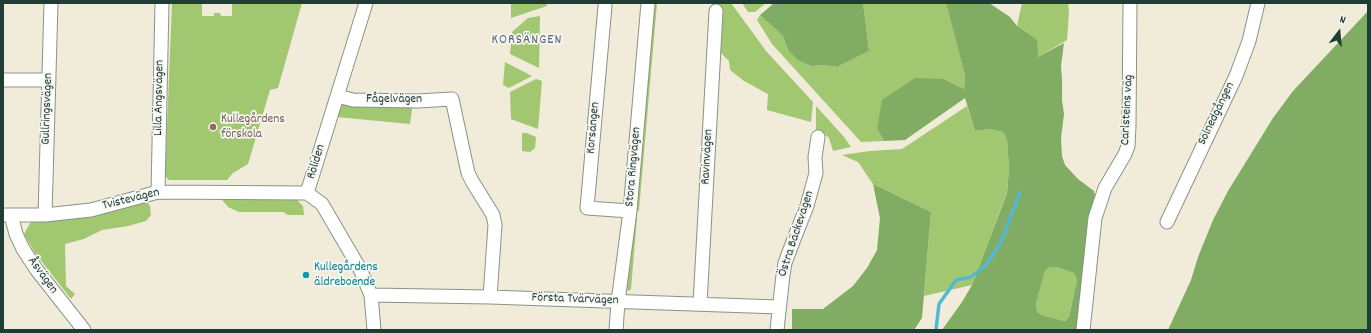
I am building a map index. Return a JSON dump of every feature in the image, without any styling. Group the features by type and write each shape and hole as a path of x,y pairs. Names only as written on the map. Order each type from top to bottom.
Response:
{"street":[{"name":"Gullringsvägen","path":"45,215 50,3"},
{"name":"Lilla Ängsvägen","path":"158,192 162,3"},
{"name":"Röliden","path":"366,3 307,193 322,204 360,270 371,295 374,330"},
{"name":"Stora Ringvägen","path":"616,330 618,302 630,211 648,3"},
{"name":"Carlsteins väg","path":"1083,330 1095,218 1105,188 1125,154 1128,146 1130,3"},
{"name":"Solnedgången","path":"1167,222 1238,70 1248,41 1258,3"},
{"name":"Korsängen","path":"605,6 587,208 630,211"},
{"name":"Ravinvägen","path":"700,304 716,11"},
{"path":"3,80 49,80"},
{"name":"Fågelvägen","path":"337,96 360,100 418,101 452,99 468,173 490,209 495,225 490,297"},
{"name":"Östra Bäckevägen","path":"777,330 785,263 806,211 816,173 818,137"},
{"name":"Tvistevägen","path":"7,215 45,215 90,210 158,192 307,193"},
{"name":"Åsvägen","path":"7,215 23,249 36,270 84,330"},
{"name":"Första Tvärvägen","path":"371,295 490,297 779,307"}],"green space":[{"name":"Kullegårdens förskola","path":"172,3 202,3 202,16 214,16 214,13 220,13 221,16 232,16 232,3 302,3 278,88 270,90 248,164 233,173 227,180 169,180 165,176"},
{"path":"511,3 547,3 547,6 511,18"},
{"path":"654,3 657,3 639,210 637,212 635,211"},
{"path":"716,3 731,3 766,51 813,102 811,122 767,110 768,94 744,81 730,70 729,61 718,50"},
{"path":"742,3 766,3 755,12 748,12"},
{"path":"774,3 863,3 869,51 837,67 824,65 812,66 798,60 788,50 783,36 760,15"},
{"path":"863,3 946,3 965,76 964,89 944,79 877,129 884,141 861,142 772,44 757,20 760,15 783,36 788,50 812,66 824,65 837,67 869,51"},
{"path":"946,3 989,3 1010,17 1017,26 1037,40 1038,57 1064,43 1061,66 1064,114 1061,138 1062,156 1065,165 1078,179 1094,191 1095,196 1079,330 942,330 972,285 1007,193 1009,168 1007,140 1003,132 990,129 975,131 965,98 905,140 884,141 877,129 882,100 915,78 944,79 964,89 965,76","holes":["1050,267 1056,267 1074,273 1077,280 1069,317 1065,321 1044,316 1037,312 1036,304 1045,271"]},
{"path":"1022,3 1068,3 1069,11 1067,40 1038,57 1017,26"},
{"path":"1368,11 1368,330 1168,330 1191,280 1198,257 1213,220 1228,191 1273,118 1293,91"},
{"path":"540,16 539,68 510,54 512,32 528,18"},
{"path":"505,62 532,76 509,88 503,85"},
{"path":"536,79 542,81 538,129 511,119 510,92"},
{"path":"413,102 410,124 337,117 343,103"},
{"path":"816,106 851,147 833,151 829,138 824,133 816,132"},
{"path":"967,106 975,131 990,129 1003,132 1007,140 1009,168 1007,192 972,285 924,296 931,212 873,184 858,162 842,155 902,149"},
{"path":"522,133 527,133 536,137 535,148 530,152 522,151"},
{"path":"873,184 931,212 922,318 914,330 792,330 792,309 823,309 853,286 867,268 877,250 880,218"},
{"path":"219,196 296,199 303,206 304,215 288,215 283,212 239,212 228,207"},
{"path":"147,202 150,206 151,215 146,221 128,226 102,230 84,239 65,244 66,286 75,294 71,299 35,253 24,234 33,218"},
{"path":"635,216 637,218 631,289 629,291 626,288"},
{"path":"1050,267 1056,267 1074,273 1077,280 1069,317 1065,321 1043,316 1037,312 1036,304 1045,271"}],"waterway":[{"path":"936,330 939,304 956,280 971,277 986,265 1001,242 1020,192"}],"place":[{"name":"Kullegårdens förskola","path":"213,127"},
{"name":"Kullegårdens äldreboende","path":"306,275"}],"district":[{"name":"KORSÄNGEN","path":"527,41"}]}
